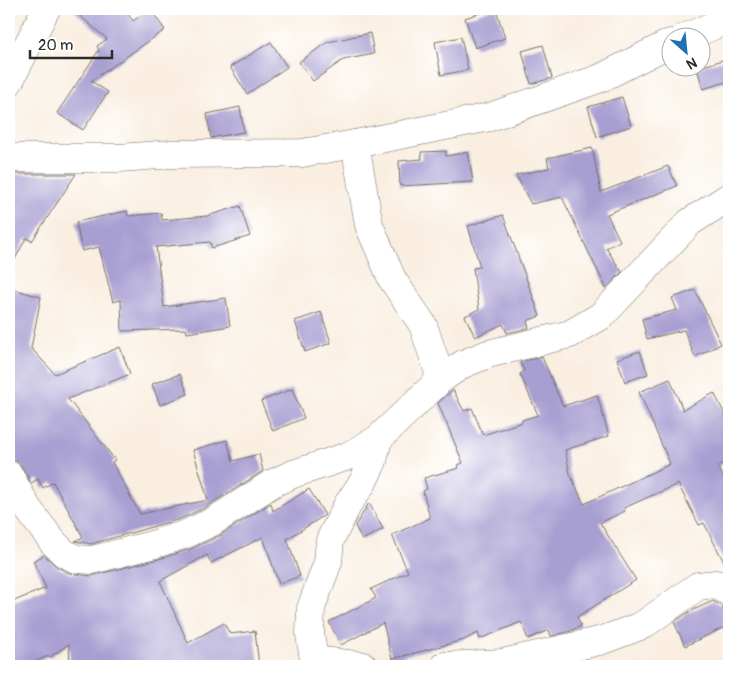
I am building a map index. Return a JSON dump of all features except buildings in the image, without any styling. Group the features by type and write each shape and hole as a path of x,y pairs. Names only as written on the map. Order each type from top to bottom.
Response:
{"street":[{"path":"9,82 46,9"},
{"path":"708,28 729,19"},
{"path":"9,158 120,158 172,154 302,152 356,144 490,117 601,78 660,49"},
{"path":"356,144 369,225 392,279 423,325 441,379"},
{"path":"9,475 28,509 53,542 64,553 76,559 92,560 155,544 212,522 274,483 293,474 348,456 378,439 441,379 462,364 488,354 570,334 601,316 690,222 729,197"},
{"path":"363,666 314,663 310,634 311,608 328,562 330,540 340,517 373,461 378,439"},
{"path":"444,666 502,662 603,640 643,625 698,586 716,584 729,592"}]}
